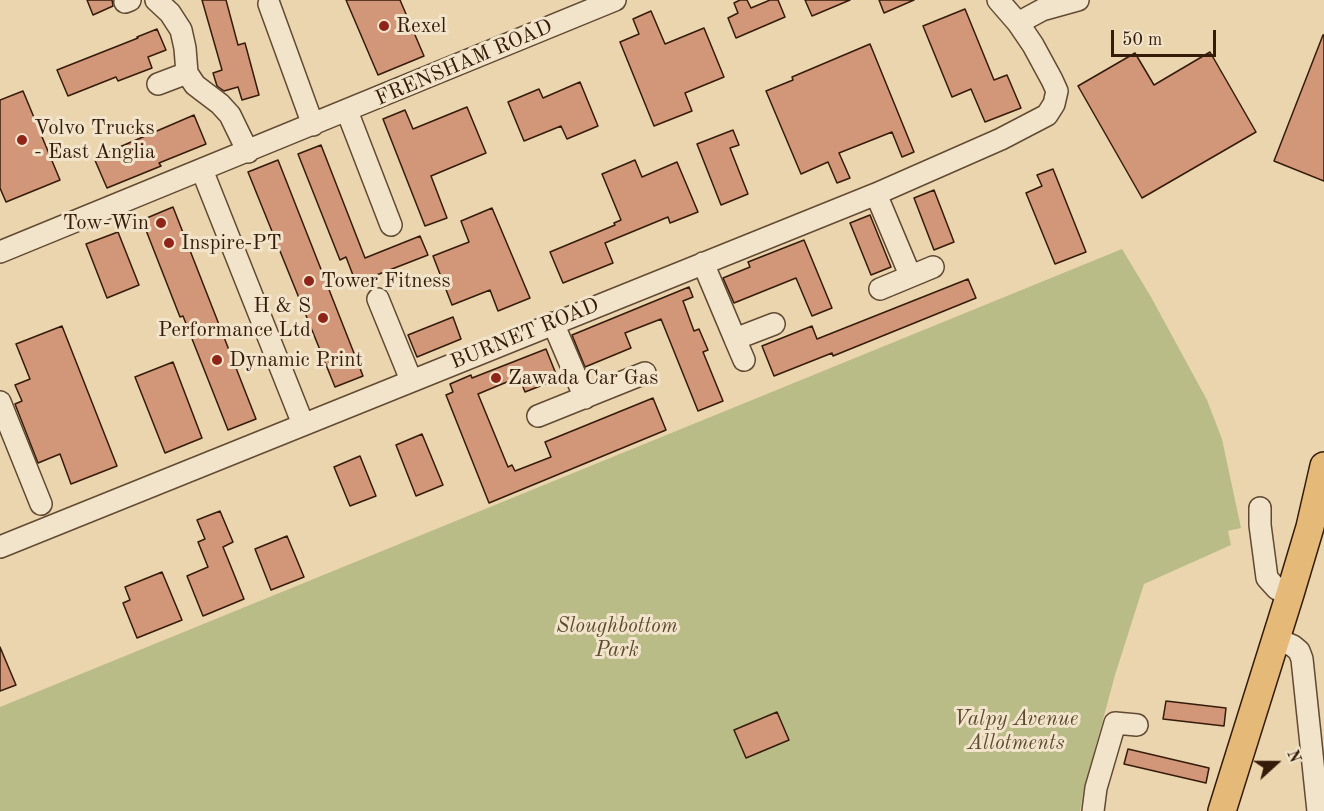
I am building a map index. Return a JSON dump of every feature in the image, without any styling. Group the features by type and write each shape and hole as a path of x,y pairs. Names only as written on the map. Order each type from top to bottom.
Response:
{"main road":[{"path":"1221,811 1290,594 1310,526 1324,466"}],"street":[{"path":"156,0 170,13 181,30 187,73 195,85 220,104 230,115 248,152"},
{"name":"FRENSHAM ROAD","path":"0,252 615,0"},
{"path":"998,0 1018,23 1042,10 1078,0"},
{"path":"269,4 299,66 313,124"},
{"name":"BURNET ROAD","path":"0,547 876,194 1001,139 1047,115 1054,104 1057,91 1047,68 1018,23"},
{"path":"158,84 187,73"},
{"path":"347,111 391,225"},
{"path":"202,170 303,424"},
{"path":"876,194 910,275"},
{"path":"703,262 744,360"},
{"path":"880,289 933,267"},
{"path":"378,299 411,380"},
{"path":"553,323 585,398"},
{"path":"735,339 774,324"},
{"path":"538,416 645,373"},
{"path":"0,402 41,504"},
{"path":"1260,508 1267,578 1277,589 1290,594"},
{"path":"1275,638 1293,646 1299,651 1302,659 1318,811"},
{"path":"1093,811 1096,788 1115,723 1137,725"}],"green space":[{"name":"Sloughbottom Park","path":"1122,249 1207,400 1222,439 1241,528 1228,531 1231,545 1144,584 1115,675 1080,811 0,811 0,707"}],"building":[{"path":"87,0 112,0 113,6 93,15"},
{"path":"202,0 226,0 238,45 245,43 259,95 242,100 238,87 224,91 217,86 213,73 222,70"},
{"path":"346,0 400,0 424,56 378,75"},
{"path":"747,0 751,8 770,0 778,0 785,17 736,38 728,18 738,13 734,3"},
{"path":"805,0 850,0 812,16"},
{"path":"879,0 914,0 884,13"},
{"path":"965,9 994,80 1007,75 1021,108 985,122 971,89 952,97 923,26"},
{"path":"651,11 665,44 704,28 724,77 685,93 692,111 654,126 620,42 639,34 633,19"},
{"path":"157,29 166,50 148,57 152,68 118,81 116,77 68,96 57,70"},
{"path":"1324,35 1324,181 1274,161"},
{"path":"870,44 914,152 902,157 892,132 839,153 850,178 837,183 828,162 801,174 766,91 793,80 792,77"},
{"path":"1210,52 1256,132 1142,198 1078,86 1135,53 1154,85"},
{"path":"580,82 598,126 567,139 561,126 524,141 508,102 539,89 543,98"},
{"name":"Volvo Trucks - East Anglia","path":"23,91 60,180 6,202 0,188 0,100"},
{"path":"467,107 486,153 431,176 447,218 425,226 383,119 405,110 413,129"},
{"path":"194,115 206,144 159,163 161,166 107,188 94,158"},
{"path":"733,130 739,145 730,148 748,194 721,205 697,144"},
{"path":"321,145 365,258 420,236 428,255 356,283 346,257 340,260 298,154"},
{"path":"278,160 363,376 335,387 248,172"},
{"path":"635,160 642,177 677,162 698,212 670,223 668,217 605,243 613,263 563,283 550,252 615,225 614,223 621,220 602,174"},
{"path":"1053,169 1086,252 1055,264 1026,193 1042,186 1037,175"},
{"path":"934,190 954,242 934,250 914,198"},
{"path":"173,207 256,419 228,430 142,220"},
{"path":"492,208 530,298 498,311 490,290 452,305 433,256 469,242 461,221"},
{"path":"870,215 891,267 871,275 850,223"},
{"path":"118,232 139,285 107,298 86,244"},
{"path":"804,240 832,308 812,316 796,278 734,303 723,278 750,267 748,262"},
{"path":"968,279 976,298 833,356 832,353 774,376 762,346 812,326 817,339"},
{"path":"689,287 693,297 683,301 694,331 699,329 708,350 703,352 723,401 698,411 661,319 625,333 631,348 585,367 572,335"},
{"path":"453,317 461,339 417,357 408,335"},
{"path":"62,326 117,466 71,484 60,454 38,463 15,404 22,401 15,385 30,379 16,344"},
{"path":"546,349 558,379 525,392 519,377 478,394 508,467 512,465 515,471 551,457 545,442 653,398 666,430 489,503 446,395 453,392 450,384 471,375 472,378"},
{"path":"173,362 202,438 165,453 135,377"},
{"path":"422,434 443,485 416,496 396,445"},
{"path":"360,456 376,496 350,506 334,467"},
{"path":"220,511 233,542 223,547 244,599 203,616 187,576 208,567 198,542 205,539 197,520"},
{"path":"287,536 304,577 271,590 255,549"},
{"path":"162,572 182,620 137,638 123,603 130,600 125,587"},
{"path":"0,647 16,685 0,691"},
{"path":"1166,701 1226,708 1224,726 1163,719"},
{"path":"777,712 789,740 746,758 734,730"},
{"path":"1128,749 1209,768 1206,783 1124,764"}],"place":[{"name":"Rexel","path":"384,26"},
{"name":"Volvo Trucks - East Anglia","path":"22,140"},
{"name":"Tow-Win","path":"161,223"},
{"name":"Inspire-PT","path":"169,243"},
{"name":"Tower Fitness","path":"309,281"},
{"name":"H & S Performance Ltd","path":"323,318"},
{"name":"Dynamic Print","path":"217,360"},
{"name":"Zawada Car Gas","path":"496,378"}],"park label":[{"name":"Valpy Avenue Allotments","path":"1016,731"}]}
